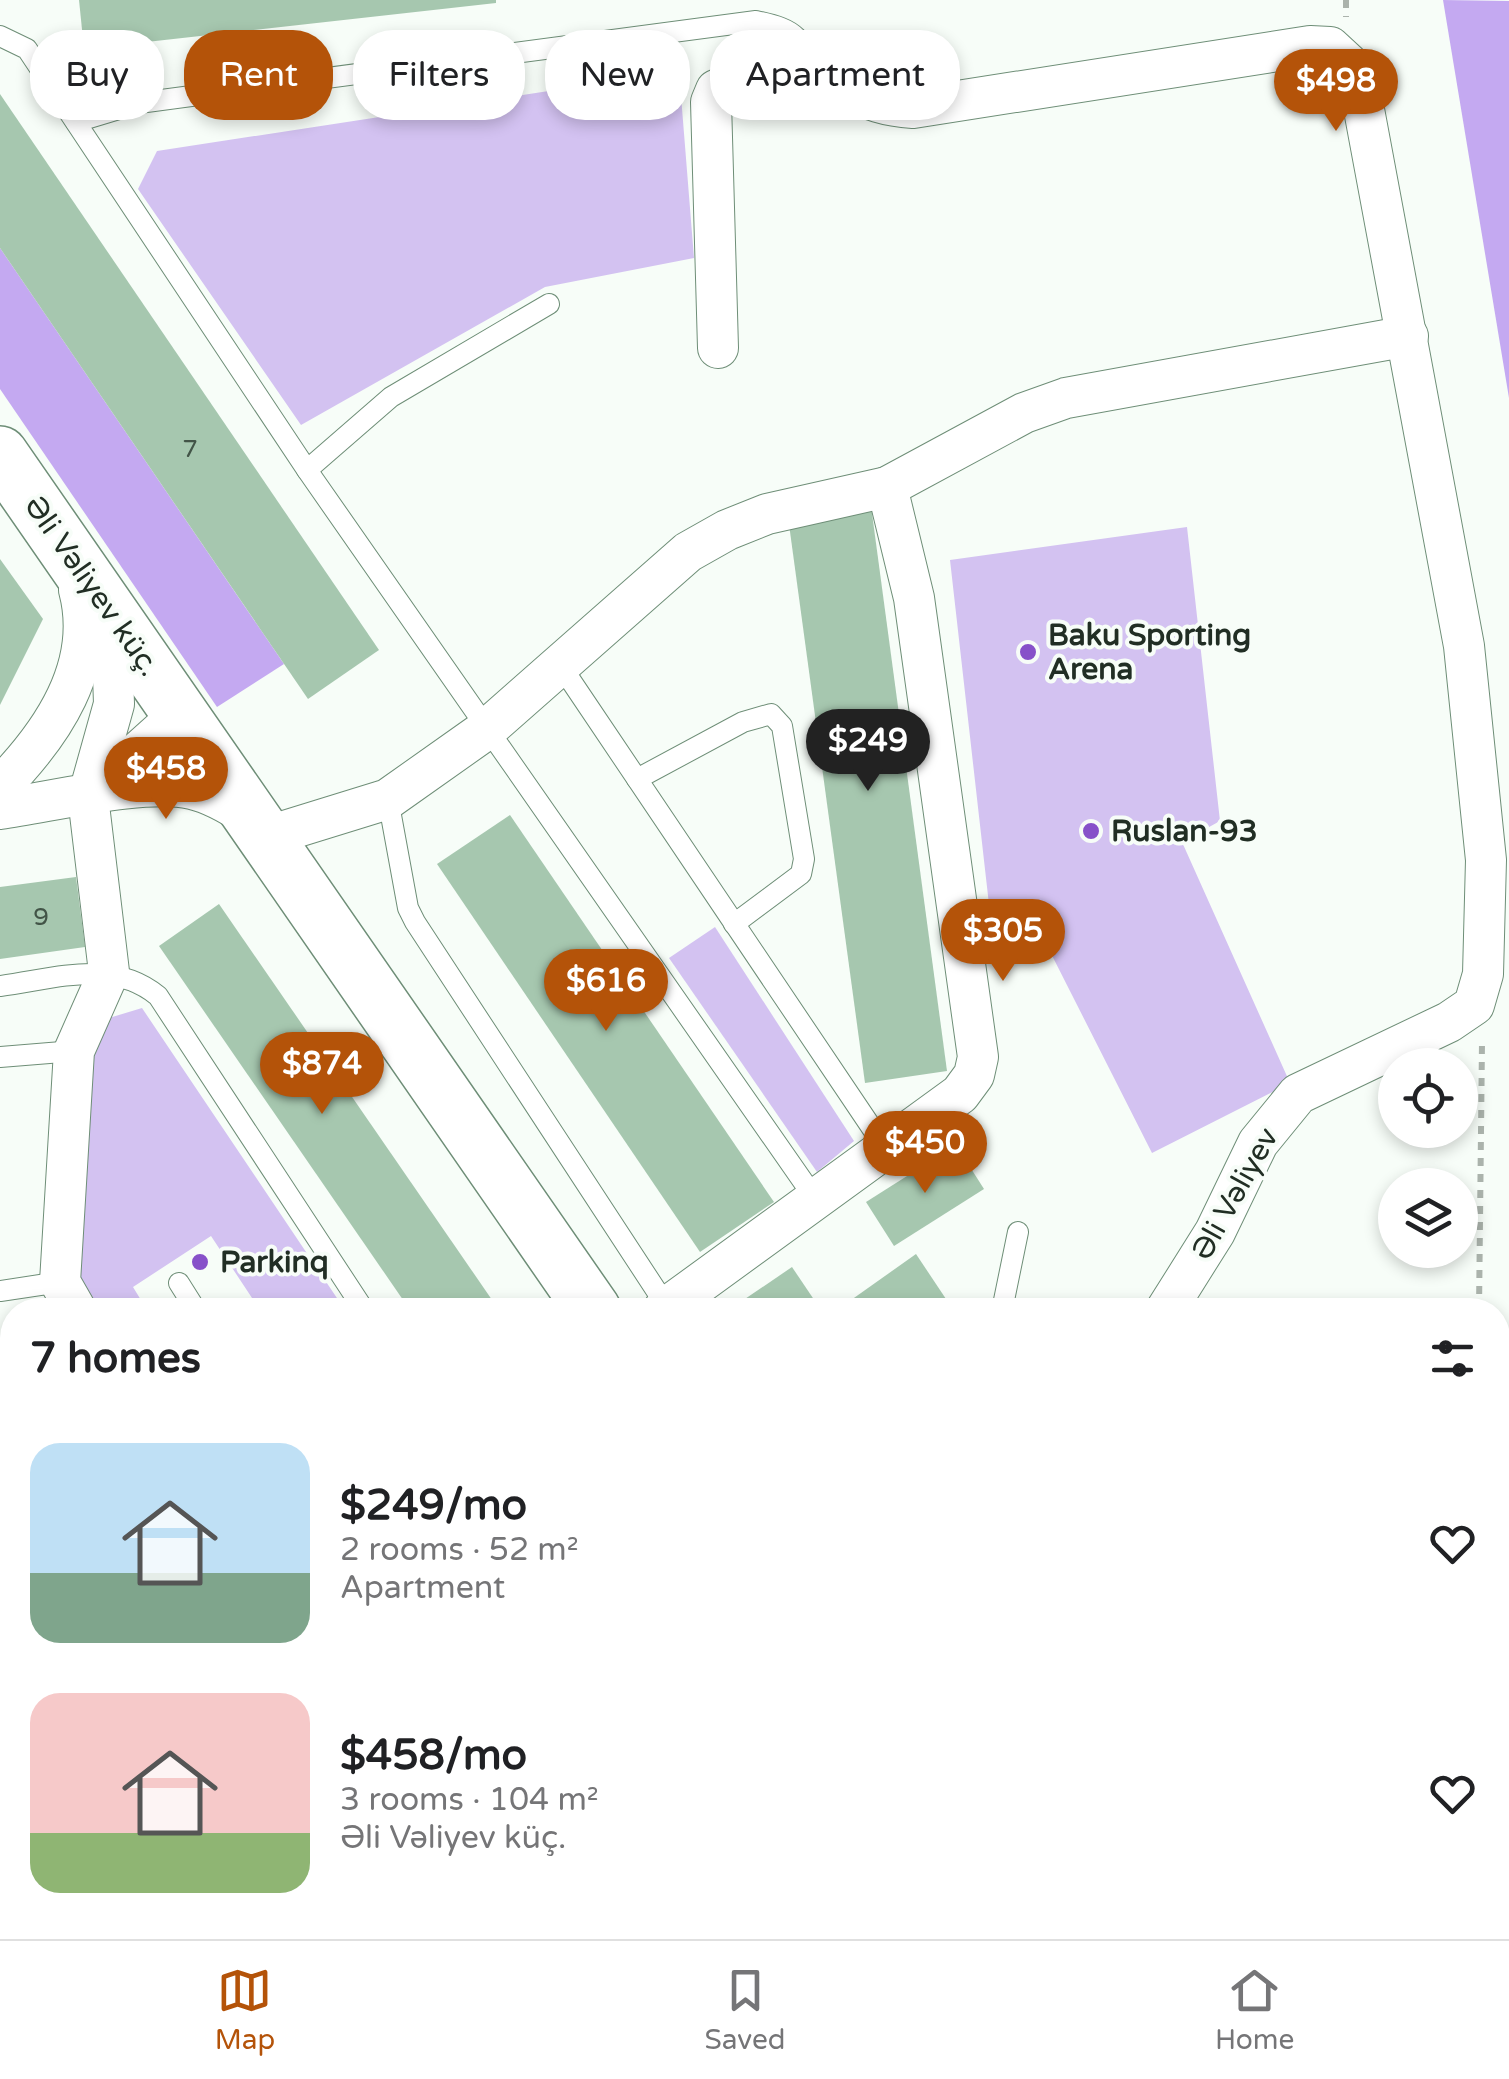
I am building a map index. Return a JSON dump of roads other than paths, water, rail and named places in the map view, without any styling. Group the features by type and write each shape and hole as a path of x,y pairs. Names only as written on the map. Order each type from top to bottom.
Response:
{"street":[{"path":"0,810 155,787 190,788 220,798 259,828 388,799 488,729 688,552 714,537 767,514 887,487 1024,413 1066,398 1408,336 1364,90 1347,58 1330,48 1310,46 960,101"},
{"path":"712,120 718,348"},
{"name":"Əli Vəliyev","path":"1174,1298 1215,1232 1258,1143 1298,1094 1449,1022 1474,1005 1483,974 1486,860 1464,646 1408,336"},
{"name":"Əli Vəliyev küç.","path":"0,454 585,1298"},
{"path":"681,1298 960,1094 974,1075 978,1057 914,598 887,487"},
{"path":"0,787 70,694 80,670 86,616 68,548"},
{"path":"68,1296 74,1052 109,972 88,796 114,704 116,666 111,610"},
{"path":"88,796 180,714"}],"lane":[{"path":"76,122 139,103 756,22 791,30"},
{"path":"0,36 27,49 308,470 816,1200"},
{"path":"308,470 391,397 549,304"},
{"path":"561,666 886,1149"},
{"path":"637,779 743,722 771,714 782,726 804,859 802,874 734,924"},
{"path":"388,799 408,908 415,922 659,1298"},
{"path":"0,986 109,972 138,979 158,996 356,1298"},
{"path":"0,1058 74,1052"},
{"path":"1004,1298 1018,1232"},
{"path":"179,1284 188,1298"},
{"path":"0,1291 68,1296"}],"place":[{"name":"Baku Sporting Arena","path":"1028,652"},
{"name":"Ruslan-93","path":"1091,831"},
{"name":"Parkinq","path":"200,1262"}]}
